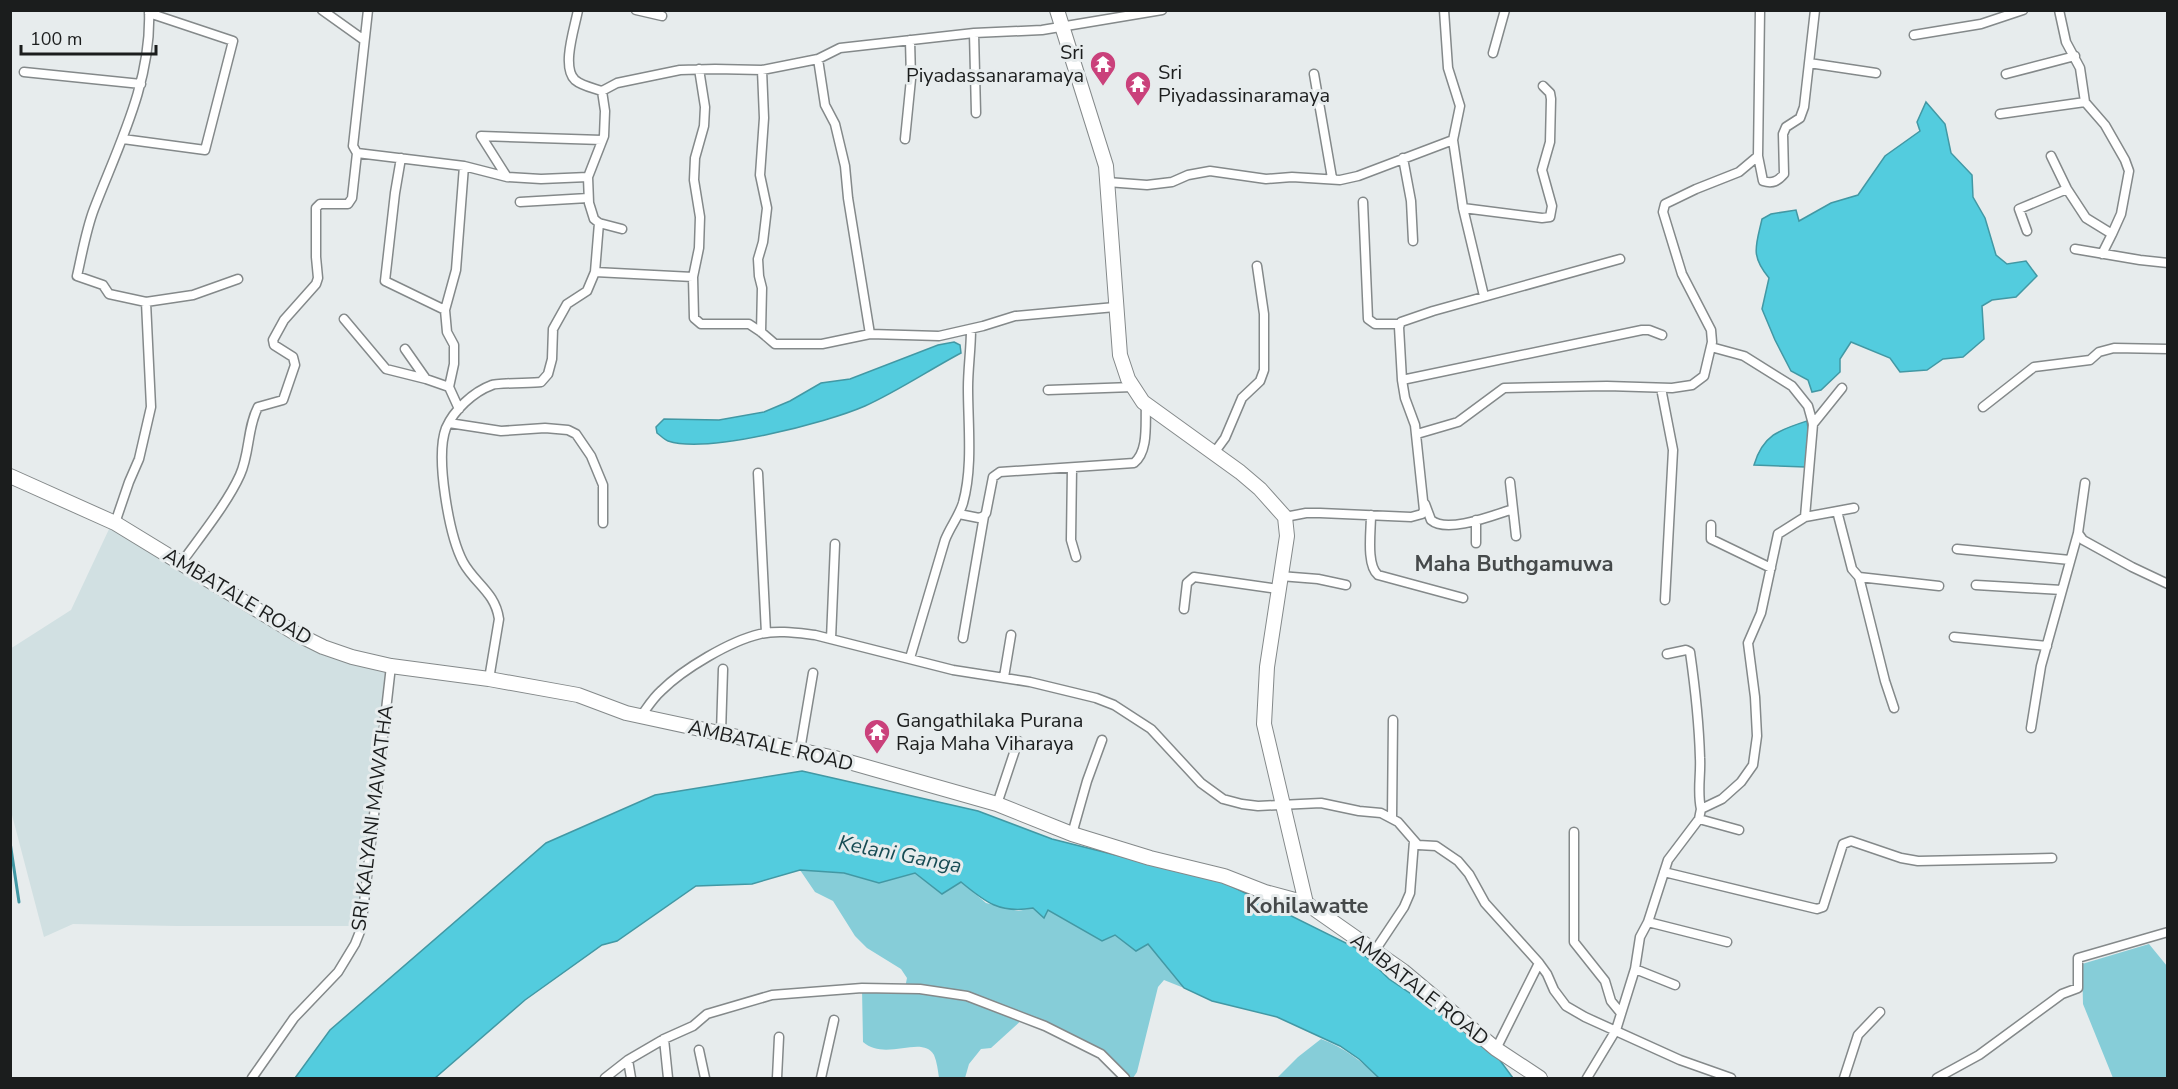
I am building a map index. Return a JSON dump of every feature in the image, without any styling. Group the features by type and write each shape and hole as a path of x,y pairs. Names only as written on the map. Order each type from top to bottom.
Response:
{"main road":[{"path":"1057,10 1103,154 1120,355 1133,387 1146,405 1260,489 1285,518 1288,530 1267,668 1263,724 1306,903"},
{"name":"AMBATALE ROAD","path":"10,476 115,523 296,633 323,647 352,657 392,666 578,695 626,713 800,750 903,776 997,804 1072,834 1150,858 1224,876 1265,892 1306,903 1403,971 1496,1049 1540,1078"}],"street":[{"path":"322,10 364,40"},
{"path":"182,562 239,478 247,457 253,417 258,407 283,400 295,365 293,357 274,345 273,340 284,320 316,284 318,270 316,208 320,204 348,204 352,198 357,153 352,146 368,10"},
{"path":"579,10 569,57 570,72 576,80 602,91"},
{"path":"636,10 662,16"},
{"path":"602,91 617,83 699,69 762,70 818,59 840,48 974,33 1042,30 1162,10"},
{"path":"1444,10 1448,68 1460,106 1454,140 1463,208 1484,296"},
{"path":"1493,53 1505,10"},
{"path":"1760,10 1758,156 1763,182 1771,183 1779,180 1784,174 1783,134 1786,127 1800,118 1804,107 1815,10"},
{"path":"1914,35 1981,24 2023,10"},
{"path":"2059,10 2066,42 2075,56 2081,74 2085,102 2105,125 2129,171 2127,193 2102,254"},
{"path":"123,139 205,150 233,41 149,12 149,29 141,84 123,139 93,212 77,276 103,285 109,294 146,302 193,295 238,279"},
{"path":"974,33 976,113"},
{"path":"905,139 911,79 910,40"},
{"path":"2006,74 2075,56"},
{"path":"818,59 825,105 835,124 845,166 870,334"},
{"path":"1809,63 1876,73"},
{"path":"699,69 705,107 704,126 695,159 694,180 700,217 699,248 693,276 694,318 697,322 701,324 749,324 775,344 822,344 870,334 939,336 1015,316 1115,307"},
{"path":"761,332 762,288 758,259 763,242 767,208 760,175 764,118 762,70"},
{"path":"24,72 141,84"},
{"path":"1314,74 1332,178"},
{"path":"1463,208 1542,218 1550,217 1552,206 1542,170 1550,142 1551,99 1550,93 1543,86"},
{"path":"602,91 605,111 604,136 588,177 588,198 594,219 599,223 622,229"},
{"path":"2000,114 2085,102"},
{"path":"507,177 481,136 602,140"},
{"path":"1107,182 1147,185 1172,182 1188,175 1210,171 1266,179 1332,178 1340,180 1358,176 1454,140"},
{"path":"357,153 464,166 507,177 542,179 588,177"},
{"path":"1417,434 1458,422 1495,392 1504,388 1607,386 1661,388 1692,385 1700,380 1704,376 1712,347 1712,330 1682,274 1663,212 1665,204 1739,172 1758,156"},
{"path":"2051,156 2067,189 2086,218 2112,234"},
{"path":"401,158 386,281 445,310"},
{"path":"1403,158 1411,201 1413,241"},
{"path":"459,409 449,387 454,364 454,345 447,332 445,310 456,270 464,166"},
{"path":"2027,231 2019,209 2067,189"},
{"path":"520,202 588,198"},
{"path":"1363,202 1368,319 1375,324 1399,324 1406,318 1620,259"},
{"path":"489,680 499,619 498,609 494,600 464,565 450,526 442,448 449,423 470,399 493,384 541,382 548,374 552,359 553,329 567,304 587,291 595,272 599,223"},
{"path":"2075,249 2168,263"},
{"path":"1214,453 1225,438 1242,398 1260,381 1264,370 1264,314 1257,266"},
{"path":"595,272 693,276"},
{"path":"115,523 139,459 151,407 146,302"},
{"path":"344,320 386,369 449,387"},
{"path":"1399,324 1402,380 1417,434 1425,504 1431,520 1442,525 1457,525 1513,509"},
{"path":"910,658 945,540 964,500 968,464 971,329"},
{"path":"1402,380 1642,330 1662,335"},
{"path":"1712,347 1744,356 1792,386 1808,406 1813,424 1805,517"},
{"path":"1983,407 2034,367 2090,360 2099,352 2114,348 2168,349"},
{"path":"405,350 426,380"},
{"path":"1048,390 1133,387"},
{"path":"1661,388 1673,450 1665,600"},
{"path":"1813,424 1842,388"},
{"path":"963,638 984,516 995,474 1007,471 1128,464 1140,458 1143,450 1146,405"},
{"path":"449,423 501,431 544,428 568,430 576,434 591,456 603,485 603,523"},
{"path":"1072,468 1071,540 1076,557"},
{"path":"758,473 766,633"},
{"path":"1509,482 1516,536"},
{"path":"2031,728 2041,666 2078,533 2085,483"},
{"path":"1285,518 1306,513 1411,517 1422,514 1425,504"},
{"path":"1701,809 1722,799 1741,782 1753,765 1757,736 1748,643 1761,613 1778,534 1805,517 1854,508"},
{"path":"1837,511 1852,568 1858,577 1894,708"},
{"path":"959,514 979,518 984,516"},
{"path":"1371,515 1371,557 1375,572 1463,598"},
{"path":"1476,520 1476,543"},
{"path":"1711,525 1711,539 1771,568"},
{"path":"2078,533 2084,540 2168,584"},
{"path":"831,639 835,544"},
{"path":"1957,549 2070,560"},
{"path":"1184,609 1187,583 1194,577 1279,582 1318,579 1346,585"},
{"path":"1858,577 1939,586"},
{"path":"1976,585 2062,590"},
{"path":"641,716 659,693 674,679 724,648 766,633 793,632 831,639 952,670 1004,677 1063,690 1114,705 1151,729 1201,783 1223,799 1258,806 1309,802 1333,804 1353,810 1381,813 1392,818 1418,845 1436,846 1458,861 1469,874 1485,903 1539,963 1566,1006 1585,1017 1680,1060 1731,1078"},
{"path":"1004,677 1011,635"},
{"path":"1954,637 2047,646"},
{"path":"1587,1078 1616,1030 1635,969 1640,937 1648,922 1668,860 1699,819 1701,809 1697,701 1690,652 1686,650 1667,654"},
{"name":"SRI KALYANI MAWATHA","path":"252,1078 294,1018 338,972 361,929 392,666"},
{"path":"721,733 723,669"},
{"path":"800,750 813,673"},
{"path":"1392,818 1393,720"},
{"path":"1072,834 1087,781 1102,740"},
{"path":"997,804 1018,741"},
{"path":"1699,819 1739,830"},
{"path":"1574,832 1574,942 1605,981 1611,1001 1620,1012"},
{"path":"1374,952 1404,907 1410,893 1414,841"},
{"path":"1664,872 1817,909 1823,907 1843,844 1847,841 1918,861 2052,858"},
{"path":"1648,922 1727,942"},
{"path":"1936,1078 1979,1055 2062,994 2078,988 2078,958 2168,932"},
{"path":"1496,1049 1539,963"},
{"path":"1635,969 1675,985"},
{"path":"605,1078 628,1060 664,1039 693,1026 706,1014 772,995 838,988 920,989 967,996 1045,1026 1101,1054 1125,1078"},
{"path":"1844,1078 1858,1035 1880,1012"},
{"path":"821,1078 834,1020"},
{"path":"777,1078 779,1037"},
{"path":"664,1039 668,1078"},
{"path":"699,1050 705,1078"},
{"path":"628,1060 631,1078"}],"shaded area":[{"path":"110,527 293,637 390,671 361,926 73,924 44,937 12,815 10,649 71,610"},
{"path":"800,870 844,873 879,883 915,873 942,894 961,882 986,903 1018,911 1033,908 1048,910 1102,941 1115,935 1148,944 1184,988 1164,980 1158,987 1137,1072 1133,1078 1125,1078 1101,1054 1024,1018 991,1048 981,1049 969,1064 965,1078 939,1078 934,1055 928,1049 912,1047 882,1050 863,1042 862,988 905,988 907,978 901,969 867,948 855,936 833,901 815,892"},
{"path":"2149,944 2167,966 2167,1078 2113,1078 2083,1004 2082,964"},
{"path":"1321,1039 1338,1046 1379,1078 1277,1078"}],"water":[{"path":"1926,102 1945,124 1951,153 1972,175 1973,197 1985,218 1996,255 2007,264 2026,261 2037,276 2016,297 1992,300 1982,306 1984,339 1963,357 1943,359 1927,370 1900,372 1890,358 1851,342 1840,359 1840,372 1821,390 1812,392 1808,380 1791,371 1762,309 1769,278 1759,263 1756,250 1762,219 1771,214 1796,210 1799,221 1831,203 1858,195 1885,156 1920,131 1917,122"},
{"path":"954,342 960,345 961,353 877,400 847,413 766,435 710,443 686,444 668,441 657,433 656,427 664,419 719,420 764,412 790,401 821,383 850,379 938,345"},
{"path":"1807,421 1809,436 1805,467 1754,465 1762,447 1773,435"},
{"name":"Kelani Ganga","path":"802,771 978,811 1052,839 1223,882 1358,949 1389,979 1469,1033 1499,1059 1513,1078 1379,1078 1359,1059 1340,1046 1277,1017 1212,1001 1184,988 1148,944 1136,951 1115,935 1102,941 1048,910 1044,918 1033,908 1002,908 986,901 961,882 942,894 915,873 879,883 844,873 800,870 752,884 696,886 617,941 602,945 525,1000 435,1078 295,1078 330,1030 546,843 655,795"}],"waterway":[{"path":"10,842 19,902"}],"place":[{"name":"Sri Piyadassanaramaya","path":"1103,87"},
{"name":"Sri Piyadassinaramaya","path":"1138,107"},
{"name":"Gangathilaka Purana Raja Maha Viharaya","path":"877,755"}],"district":[{"name":"Maha Buthgamuwa","path":"1514,563"},
{"name":"Kohilawatte","path":"1307,905"}]}
